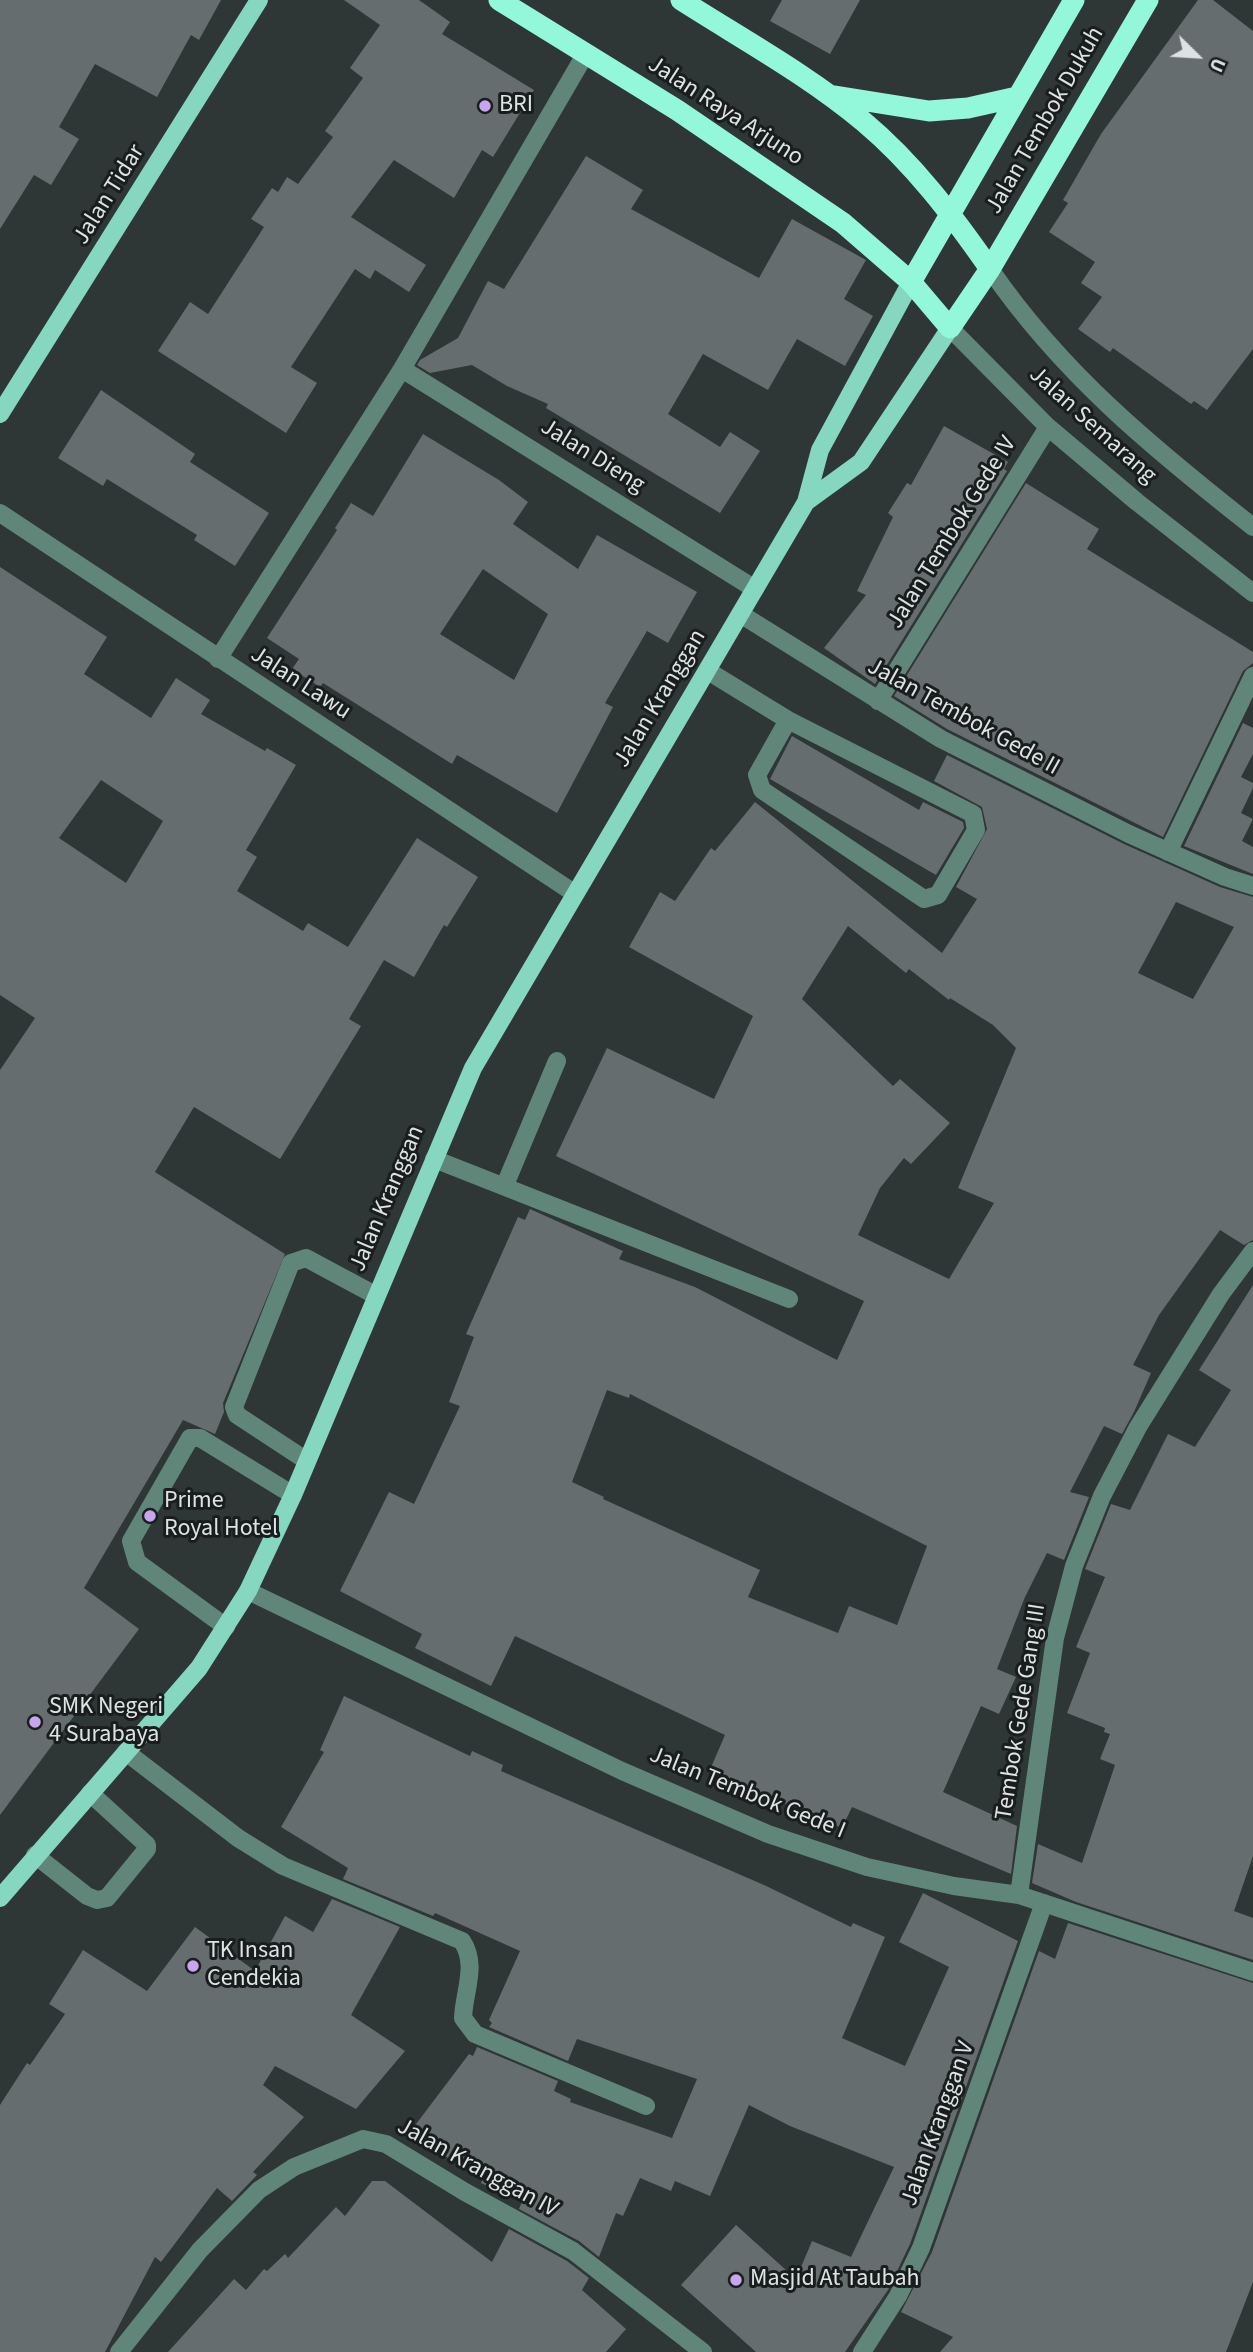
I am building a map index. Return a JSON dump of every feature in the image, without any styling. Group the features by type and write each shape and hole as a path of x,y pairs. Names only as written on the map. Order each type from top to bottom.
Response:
{"highway":[{"name":"Jalan Raya Arjuno","path":"499,0 677,110 843,223 911,282"},
{"path":"681,0 830,95 892,148 950,213"},
{"name":"Jalan Tembok Dukuh","path":"911,282 1074,0"},
{"name":"Jalan Tembok Dukuh","path":"990,269 1148,0"},
{"path":"830,95 929,111 968,108 1017,97"},
{"name":"Jalan Semarang","path":"950,213 990,269"},
{"name":"Jalan Kranggan","path":"950,328 990,269"},
{"name":"Jalan Semarang","path":"911,282 950,328"}],"main road":[{"name":"Jalan Tidar","path":"0,414 259,0"},
{"name":"Jalan Kranggan","path":"0,1898 199,1668 248,1591 293,1494 473,1068 574,893 742,615 806,502 820,450 911,282"},
{"name":"Jalan Kranggan","path":"806,502 861,462 950,328"}],"street":[{"path":"218,659 402,369 586,53"},
{"name":"Jalan Semarang","path":"990,269 1024,318 1106,405 1162,455 1253,527"},
{"name":"Jalan Semarang","path":"950,328 1048,427 1137,502 1253,593"},
{"name":"Jalan Dieng","path":"402,369 755,589"},
{"name":"Jalan Tembok Gede IV","path":"878,701 1048,427"},
{"name":"Jalan Lawu","path":"0,513 574,893"},
{"name":"Jalan Tembok Gede II","path":"742,615 878,701 964,751 1167,852 1253,886"},
{"path":"708,671 788,720 973,814 976,830 938,895 924,899 762,790 757,775 788,720"},
{"path":"1167,852 1253,676"},
{"path":"505,1185 557,1061"},
{"path":"434,1159 789,1299"},
{"name":"Tembok Gede Gang III","path":"1019,1895 1055,1637 1074,1566 1102,1496 1138,1427 1221,1294 1253,1251"},
{"path":"307,1461 237,1415 234,1408 291,1263 306,1258 375,1296"},
{"path":"226,1627 137,1562 131,1541 190,1438 200,1438 293,1494"},
{"name":"Jalan Tembok Gede I","path":"248,1591 622,1771 768,1834 867,1867 954,1886 1019,1895 1253,1972"},
{"path":"126,1752 238,1838 284,1866 462,1941 470,1952 471,1963 463,2018 475,2034 646,2106"},
{"path":"35,1855 87,1896 97,1900 107,1898 147,1849 147,1845 90,1793"},
{"name":"Jalan Kranggan V","path":"862,2352 898,2296 921,2248 1044,1903"},
{"name":"Jalan Kranggan IV","path":"119,2352 200,2250 259,2190 294,2167 363,2139 386,2144 465,2192 551,2238 588,2262 703,2352"}],"building":[{"path":"0,0 221,0 199,40 191,35 157,97 95,64 59,127 79,139 51,185 34,175 0,229"},
{"path":"344,0 419,0 450,22 442,34 534,90 493,157 482,150 454,198 394,160 351,217 426,265 409,292 375,270 370,279 355,269 291,367 317,383 286,433 158,351 190,302 208,314 264,227 251,219 272,188 278,192 287,177 298,184 333,137 325,131 363,78 350,68 380,25"},
{"path":"782,0 860,0 830,54 770,21"},
{"path":"1198,0 1213,0 1253,31 1253,349 1207,410 1194,401 1191,404 1113,348 1110,352 1078,329 1102,297 1081,283 1095,262 1049,232 1068,203 1063,200 1101,134"},
{"path":"586,156 643,190 631,209 759,278 792,219 866,260 844,299 873,316 845,366 797,339 768,390 703,354 668,414 720,447 730,432 760,451 720,513 546,408 548,404 507,386 472,365 430,373 417,365 420,360 458,338 488,281 504,289"},
{"path":"101,390 195,454 190,462 269,513 235,566 194,540 197,535 107,479 103,486 58,458"},
{"path":"944,426 1008,462 1004,469 1007,471 875,684 824,648 866,595 857,591 893,517 888,513 907,483 911,485"},
{"path":"423,434 499,480 528,502 513,524 578,569 597,535 697,592 668,643 647,631 605,703 613,707 557,813 457,755 452,764 323,683 320,687 292,669 299,659 267,638 337,530 335,528 351,503 373,516","holes":["483,569 548,614 514,680 440,634"]},
{"path":"1026,483 1099,529 1087,549 1253,652 1253,663 1243,671 1163,837 947,729 894,696"},
{"path":"0,567 107,637 84,674 151,718 176,678 210,700 201,714 265,751 267,748 296,765 246,850 257,857 237,891 303,931 308,923 348,947 417,838 478,877 447,927 444,925 414,977 384,960 349,1019 361,1026 280,1159 194,1107 155,1172 285,1254 223,1403 224,1412 215,1434 183,1420 84,1588 139,1629 0,1815 0,1070 35,1018 0,995","holes":["101,780 163,821 126,883 59,838"]},
{"path":"1243,723 1253,728 1253,754 1241,777 1253,783 1253,788 1241,813 1253,819 1242,841 1253,847 1253,874 1184,846"},
{"path":"792,736 919,810 923,802 963,822 964,828 936,875 770,779"},
{"path":"947,755 1124,844 1220,887 1253,897 1253,1240 1244,1245 1220,1230 1159,1315 1133,1365 1151,1373 1134,1412 1122,1434 1104,1426 1070,1492 1089,1497 1064,1560 1047,1553 1025,1597 997,1669 1016,1677 999,1714 981,1706 943,1792 1017,1826 1011,1874 852,1807 842,1828 709,1772 725,1735 515,1636 491,1686 415,1648 422,1634 340,1591 389,1492 414,1504 460,1406 449,1402 474,1337 466,1334 518,1217 525,1220 530,1209 623,1251 619,1259 695,1287 837,1360 864,1301 556,1156 607,1048 714,1099 753,1016 629,947 660,892 675,901 711,848 715,851 755,802 942,953 977,899 956,887 987,829 982,807 934,781","holes":["1176,902 1234,927 1193,999 1138,973","848,926 906,973 909,969 949,1000 950,998 993,1025 1016,1048 958,1188 994,1203 949,1279 858,1235 880,1188 904,1158 911,1164 950,1123 900,1079 893,1086 802,999","607,1390 629,1398 630,1394 927,1546 897,1625 849,1606 838,1633 748,1597 760,1570 603,1499 604,1497 572,1482"]},
{"path":"1253,1285 1253,1856 1234,1911 1253,1918 1253,1960 1076,1902 1032,1883 1038,1844 1082,1863 1115,1765 1100,1759 1110,1734 1104,1732 1105,1728 1067,1713 1090,1653 1076,1647 1105,1577 1085,1569 1111,1504 1130,1510 1168,1434 1195,1447 1231,1390 1199,1370"},
{"path":"344,1696 470,1756 472,1751 503,1765 501,1771 764,1885 851,1927 853,1923 885,1937 842,2038 905,2066 949,1967 899,1942 923,1893 1018,1941 910,2244 888,2290 845,2352 756,2352 681,2285 736,2225 796,2279 812,2241 851,2257 894,2167 790,2126 749,2105 710,2196 675,2181 671,2191 640,2178 623,2216 616,2213 599,2257 579,2241 519,2209 522,2202 481,2183 484,2177 407,2136 469,2054 473,2056 477,2047 558,2081 554,2091 571,2099 570,2102 672,2138 697,2079 577,2039 568,2061 489,2027 492,2023 489,2020 520,1951 435,1913 433,1916 343,1879 348,1868 281,1827 324,1752 320,1750"},
{"path":"332,1899 400,1927 351,2015 405,2051 356,2109 275,2066 263,2085 304,2117 253,2172 257,2175 232,2201 217,2188 161,2262 155,2257 105,2352 0,2352 0,2105 27,2063 30,2065 65,2014 49,2004 83,1950 147,1991 195,1927 255,1971 285,1916 313,1932"},
{"path":"1068,1923 1253,1983 1253,2282 1226,2352 940,2352 953,2337 901,2312 932,2252 1039,1951 1055,1959"},
{"path":"372,2181 385,2181 492,2262 509,2229 567,2261 589,2278 582,2290 626,2329 606,2352 168,2352 234,2279 246,2290 264,2269 267,2271 285,2254 288,2258 336,2207 345,2216"}],"place":[{"name":"BRI","path":"485,106"},
{"name":"Prime Royal Hotel","path":"150,1516"},
{"name":"SMK Negeri 4 Surabaya","path":"35,1722"},
{"name":"TK Insan Cendekia","path":"193,1966"},
{"name":"Masjid At Taubah","path":"736,2280"}]}
